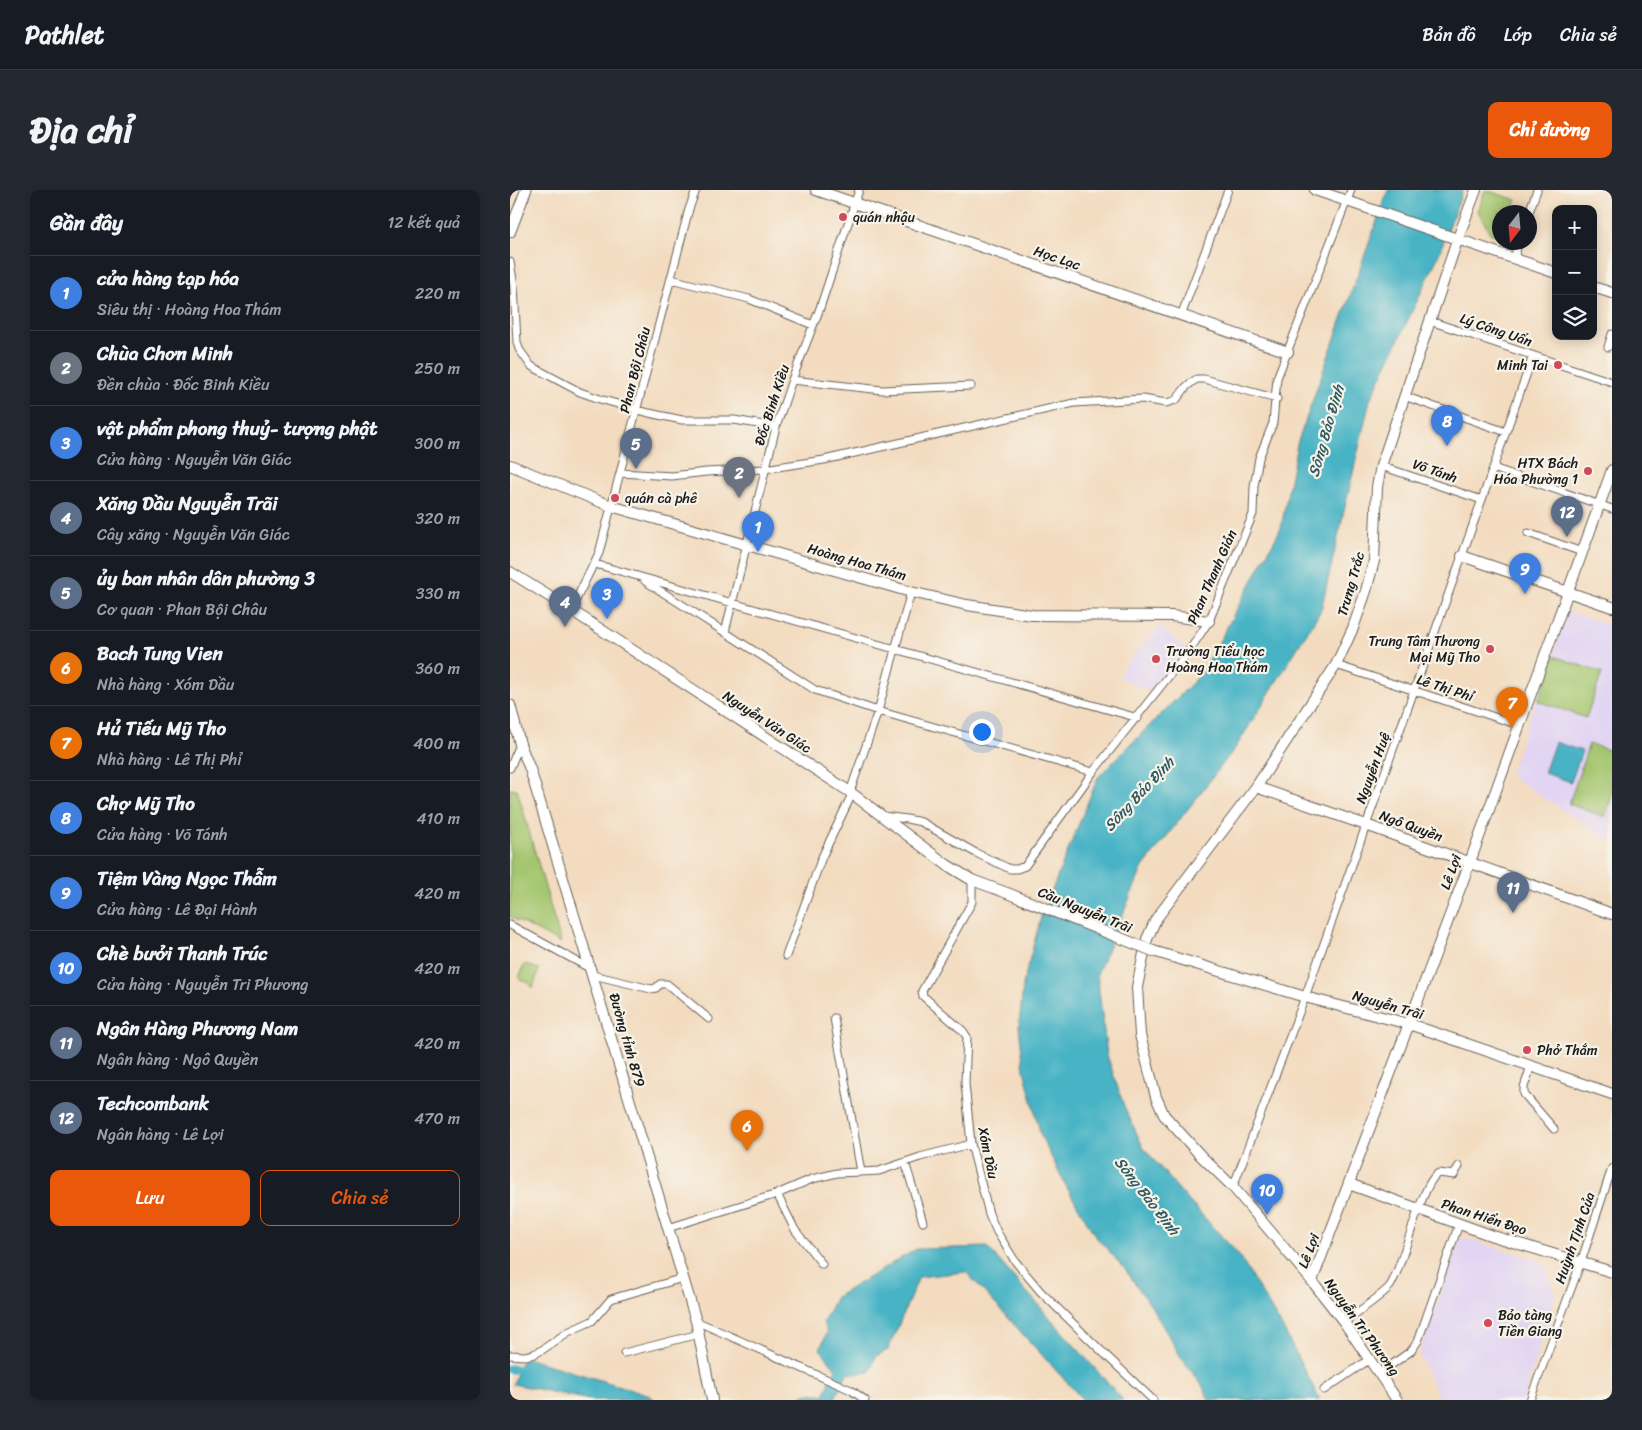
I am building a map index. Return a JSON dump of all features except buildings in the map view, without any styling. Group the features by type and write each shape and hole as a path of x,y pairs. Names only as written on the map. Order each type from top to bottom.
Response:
{"street":[{"path":"510,232 526,190"},
{"name":"Phan Bội Châu","path":"571,610 595,564 638,410 689,209 696,190"},
{"name":"Học Lạc","path":"816,190 1288,352"},
{"name":"Đốc Binh Kiều","path":"725,632 748,544 764,468 776,428 858,190"},
{"path":"1182,316 1228,190"},
{"path":"1316,190 1552,272"},
{"name":"Phan Thanh Giản","path":"880,816 921,822 1003,866 1017,869 1025,866 1093,772 1138,718 1191,648 1208,622 1253,514 1254,486 1259,458 1273,423 1276,399 1275,390 1278,378 1351,190"},
{"name":"Trưng Trắc","path":"1147,939 1156,919 1256,787 1336,665 1353,628 1374,561 1376,487 1381,466 1430,321 1454,237 1476,190"},
{"path":"1532,205 1537,190"},
{"path":"1514,258 1516,250"},
{"path":"510,262 514,286 517,342 519,349 530,366 580,392 638,410 682,420 734,420 776,428"},
{"path":"671,279 749,299 813,325"},
{"path":"1597,287 1612,293"},
{"name":"Lý Công Uẩn","path":"1430,321 1612,382"},
{"path":"1608,347 1612,334"},
{"name":"Nguyễn Huệ","path":"1233,1187 1305,997 1533,356"},
{"path":"620,473 672,476 764,468 824,460 875,450 1074,403 1143,399 1166,403 1176,400 1186,387 1197,379 1204,379 1276,399"},
{"path":"792,380 882,390 971,386"},
{"path":"1404,396 1506,432"},
{"name":"Hoàng Hoa Thám","path":"510,465 611,506 911,592 967,605 1032,615 1171,616 1208,622"},
{"name":"Võ Tánh","path":"1381,466 1482,500"},
{"path":"1493,468 1612,509"},
{"name":"Lê Lợi","path":"1312,1281 1470,862 1612,470"},
{"path":"1528,533 1582,552"},
{"path":"1462,556 1612,607"},
{"path":"595,564 1138,718"},
{"name":"Nguyễn Văn Giác","path":"510,572 851,793 928,852 972,880 1007,894"},
{"path":"638,576 815,690 878,711 1093,772"},
{"path":"786,956 822,857 851,793 878,711 911,592"},
{"name":"Lê Thị Phỉ","path":"1336,665 1519,725"},
{"name":"Đường tỉnh 879","path":"510,705 520,744 530,769 592,972 696,1321 712,1400"},
{"path":"510,768 520,744"},
{"name":"Ngô Quyền","path":"1256,787 1612,914"},
{"name":"Xóm Dầu","path":"972,880 972,902 922,992 923,996 963,1030 967,1037 965,1083 971,1144 989,1214 1014,1261 1040,1291 1153,1400"},
{"name":"Cầu Nguyễn Trãi","path":"1007,894 1153,951"},
{"path":"510,925 592,972 651,989 656,988 660,984 667,984 709,1019"},
{"name":"Nguyễn Tri Phương","path":"1147,939 1137,987 1140,1035 1156,1096 1164,1115 1201,1156 1233,1187 1312,1281 1344,1322 1380,1373 1396,1400"},
{"name":"Nguyễn Trãi","path":"1153,951 1305,997 1410,1024 1612,1094"},
{"path":"834,1018 861,1172"},
{"path":"1531,1066 1524,1087 1524,1094 1554,1129"},
{"path":"668,1228 777,1194 821,1177 837,1173 879,1171 971,1144"},
{"path":"906,1162 923,1222"},
{"path":"1344,1322 1391,1284 1418,1210 1436,1174 1442,1172 1454,1174 1460,1166"},
{"name":"Huỳnh Tịnh Của","path":"1530,1400 1581,1262 1612,1168"},
{"name":"Phan Hiển Đạo","path":"1349,1184 1459,1224 1612,1272"},
{"path":"777,1194 795,1230 822,1264"},
{"path":"1380,1373 1411,1351 1418,1341 1459,1224"},
{"path":"510,1355 525,1356 542,1350 568,1332 592,1321 611,1299 683,1278"},
{"path":"696,1321 851,1390 865,1400"},
{"path":"624,1353 699,1334"},
{"path":"1324,1390 1370,1359"}],"shaded area":[{"path":"1568,611 1612,626 1612,842 1509,775"},
{"name":"Trường Tiểu học Hoàng Hoa Thám","path":"1159,626 1188,651 1152,693 1119,677 1125,666"},
{"name":"Bảo tàng Tiền Giang","path":"1461,1237 1543,1262 1556,1293 1523,1400 1440,1400 1419,1353"}],"green space":[{"path":"1485,190 1517,200 1515,205 1492,205 1492,234 1478,211"},
{"path":"1554,656 1602,673 1586,718 1538,701"},
{"path":"1589,744 1612,751 1612,796 1605,817 1569,804"},
{"path":"510,789 517,789 561,943 510,917"},
{"path":"524,965 539,969 533,988 528,982 521,981 519,978"}],"water":[{"name":"Sông Bảo Định","path":"1388,190 1463,190 1437,259 1370,400 1321,610 1236,747 1143,867 1097,974 1107,1055 1124,1106 1143,1147 1187,1199 1238,1254 1284,1330 1320,1400 1209,1400 1202,1385 1182,1359 1151,1306 1124,1268 1096,1237 1066,1186 1041,1136 1024,1070 1019,1027 1023,984 1041,917 1098,777 1202,673 1281,528 1297,444"},
{"path":"1555,742 1582,751 1571,782 1544,773"},
{"path":"987,1247 1123,1400 1083,1400 966,1272 919,1277 888,1350 876,1356 870,1372 847,1374 834,1400 794,1400 809,1394 824,1395 836,1369 820,1349 827,1332 823,1322 836,1297 916,1249"},
{"path":"523,1357 647,1394 655,1400 590,1400 513,1384"}],"waterway":[{"path":"510,1369 530,1370"}],"place":[{"name":"quán nhậu","path":"843,217"},
{"name":"Minh Tai","path":"1558,365"},
{"name":"Chợ Mỹ Tho","path":"1447,446"},
{"name":"ủy ban nhân dân phường 3","path":"636,469"},
{"name":"HTX Bách Hóa Phường 1","path":"1588,471"},
{"name":"quán cà phê","path":"615,498"},
{"name":"Chùa Chơn Minh","path":"739,498"},
{"name":"Techcombank","path":"1567,537"},
{"name":"cửa hàng tạp hóa","path":"758,552"},
{"name":"Tiệm Vàng Ngọc Thẫm","path":"1525,594"},
{"name":"vật phẩm phong thuỷ- tượng phật","path":"607,619"},
{"name":"Xăng Dầu Nguyễn Trãi","path":"565,627"},
{"name":"Trung Tâm Thương Mại Mỹ Tho","path":"1490,649"},
{"name":"Trường Tiểu học Hoàng Hoa Thám","path":"1156,659"},
{"name":"Hủ Tiếu Mỹ Tho","path":"1512,728"},
{"name":"Ngân Hàng Phương Nam","path":"1513,913"},
{"name":"Phở Thắm","path":"1527,1050"},
{"name":"Bach Tung Vien","path":"747,1151"},
{"name":"Chè bưởi Thanh Trúc","path":"1267,1215"},
{"name":"Bảo tàng Tiền Giang","path":"1488,1323"}]}
